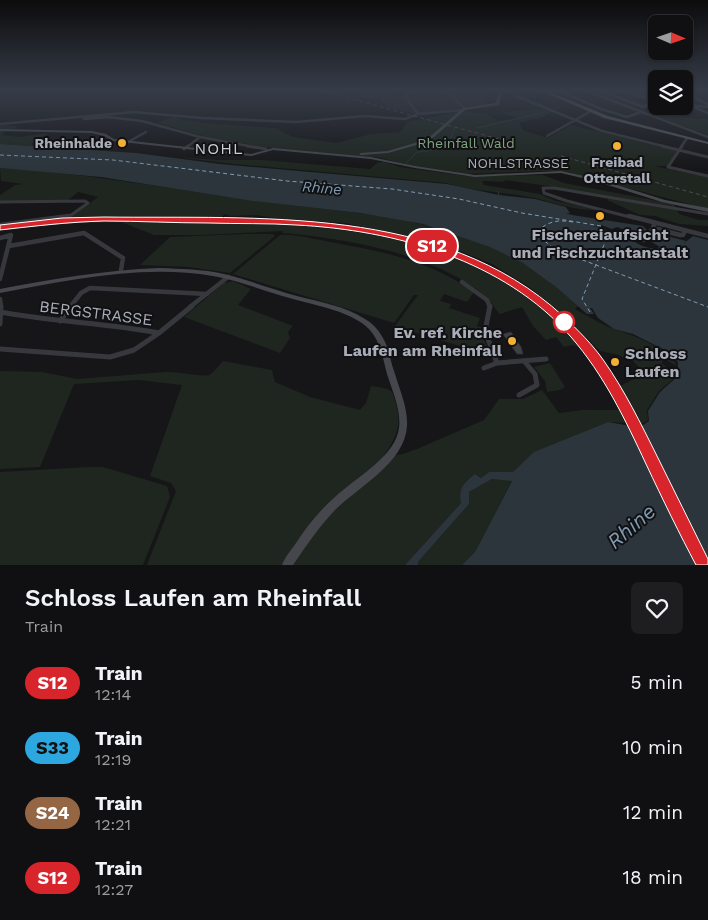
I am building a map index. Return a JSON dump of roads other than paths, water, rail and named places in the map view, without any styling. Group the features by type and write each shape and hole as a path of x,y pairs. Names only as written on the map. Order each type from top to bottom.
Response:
{"main road":[{"path":"605,116 708,143"}],"street":[{"path":"0,124 86,116"},
{"path":"188,116 296,122 361,116"},
{"path":"370,116 405,119 412,116"},
{"path":"356,157 363,154 399,150 419,143 433,136 456,116"},
{"path":"564,116 602,131 708,156"},
{"path":"547,136 581,116"},
{"path":"653,116 708,137"},
{"path":"81,117 86,119 108,117 142,121 200,137 266,149"},
{"name":"NOHLSTRASSE","path":"0,130 92,132 105,135 113,140 251,155 266,149 379,159 410,166 471,175 550,172 569,174 708,212"},
{"path":"128,142 146,132"},
{"path":"184,149 200,137"},
{"path":"687,138 668,167 708,176"},
{"path":"708,212 543,188 543,192 549,195 617,214 652,228 682,235 685,231 708,236"},
{"path":"0,202 85,201 88,203 67,218 0,225"},
{"path":"644,240 652,228"},
{"path":"9,246 84,233 123,258 124,262 121,270"},
{"path":"0,238 11,235 0,279"},
{"path":"0,256 6,255"},
{"path":"0,291 121,270 182,270 228,277 342,312 367,323 377,334 383,346 402,411 402,432 396,449 329,508 287,565"},
{"name":"BERGSTRASSE","path":"1,312 60,321 122,326 159,333 228,277"},
{"path":"462,282 487,300 490,305 486,331 497,363"},
{"path":"60,321 81,293 90,288 207,294"},
{"path":"0,299 0,324"},
{"path":"0,349 49,352 92,358 111,358 136,351 159,333"},
{"path":"484,368 497,363 546,359"},
{"path":"519,394 536,385 538,381 537,376 524,361"}],"water":[{"name":"Rhine","path":"0,144 136,153 220,164 447,184 499,195 535,199 566,207 570,213 566,213 572,215 643,226 648,231 686,241 683,244 693,236 708,240 708,565 462,565 475,552 512,481 492,479 469,492 469,504 418,562 418,565 405,565 461,503 461,490 475,474 481,478 489,472 513,472 534,452 608,422 636,427 643,425 649,421 648,411 660,392 678,376 678,362 665,350 633,334 614,329 598,318 592,308 590,308 594,314 587,314 556,287 523,263 490,247 423,224 360,213 253,201 101,177 0,168","holes":["601,225 612,229 617,227 642,236 660,247 648,248 621,236 607,233 605,229 592,226 601,227"]}],"waterway":[{"path":"477,128 527,116"},
{"path":"406,163 417,152 429,151 445,144 457,127"},
{"path":"498,191 499,195"}],"railway":[{"path":"416,116 506,141"},
{"path":"561,156 708,197"},
{"path":"0,227 104,220 208,220 322,226 396,238 433,248 503,277 537,300 587,347"},
{"path":"620,397 632,421"},
{"path":"631,420 702,565"}],"train":[{"name":"S12","path":"0,227 32,223 104,219 297,222 407,239 477,262 517,285 546,306 574,333 600,364 612,381 643,441 702,565"}],"place":[{"name":"Rheinhalde","path":"122,143"},
{"name":"Freibad Otterstall","path":"617,146"},
{"name":"Fischereiaufsicht und Fischzuchtanstalt","path":"600,216"},
{"name":"Ev. ref. Kirche Laufen am Rheinfall","path":"512,341"},
{"name":"Schloss Laufen","path":"615,362"}],"district":[{"name":"NOHL","path":"219,148"}],"park label":[{"name":"Rheinfall Wald","path":"466,143"}]}
